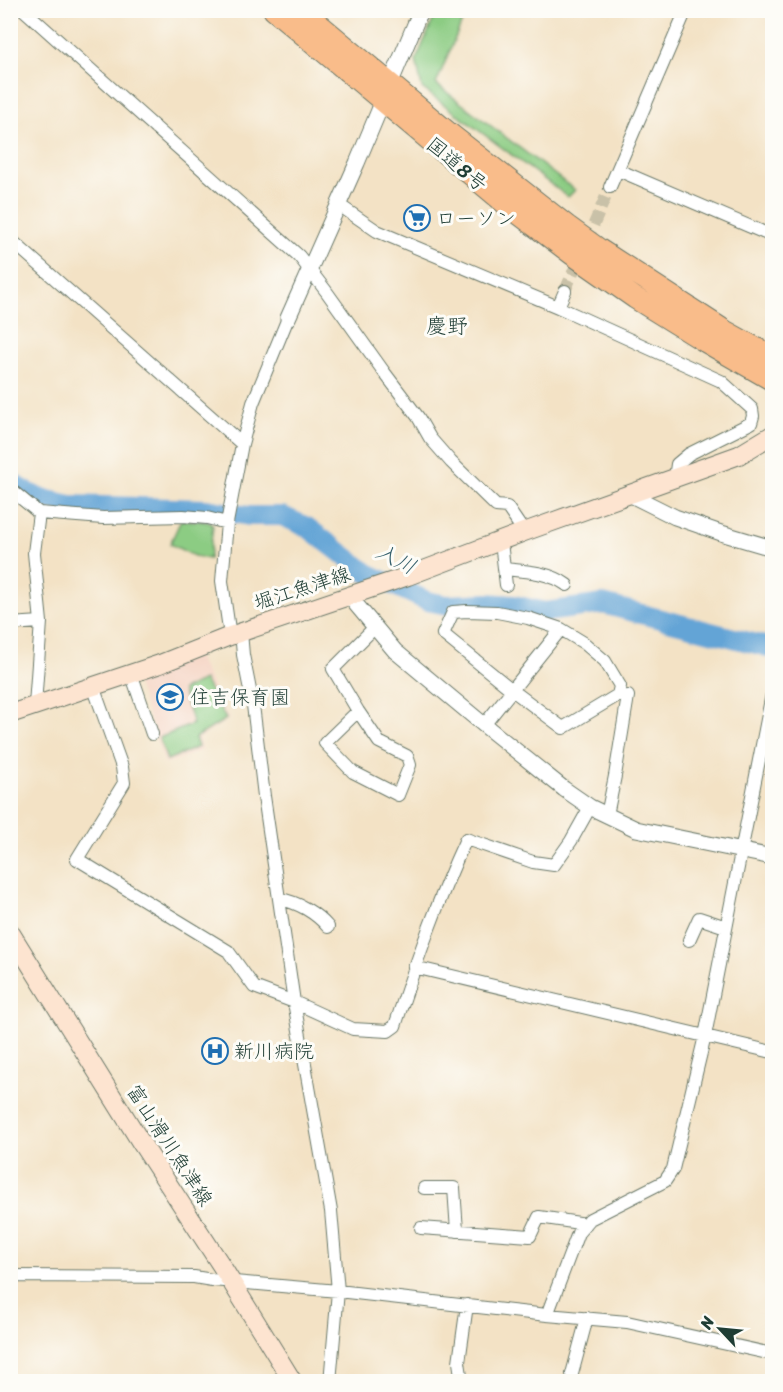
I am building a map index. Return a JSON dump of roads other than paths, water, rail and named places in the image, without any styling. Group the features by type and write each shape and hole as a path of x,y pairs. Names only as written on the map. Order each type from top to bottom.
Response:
{"highway":[{"name":"国道8号","path":"274,10 592,244 725,332 772,357"},
{"name":"国道8号","path":"302,10 386,93 506,204 572,254 645,304 772,380"}],"main road":[{"name":"堀江魚津線","path":"10,714 160,664 236,634 399,580 739,454 772,435"},
{"name":"富山滑川魚津線","path":"11,934 293,1382"}],"street":[{"path":"24,10 299,256 418,417 430,438 496,506 507,507 524,532"},
{"path":"330,1382 338,1291 331,1211 294,1002 253,705 243,655 222,581 227,523 242,444 253,403 421,10"},
{"path":"610,187 686,10"},
{"path":"618,170 772,236"},
{"path":"339,205 377,231 558,307 721,381 752,409 751,423 689,454 677,464 675,478"},
{"path":"10,238 242,444"},
{"path":"558,307 565,291"},
{"path":"10,489 39,513 103,518 183,516 227,523"},
{"path":"629,494 675,518 772,548"},
{"path":"35,705 41,622 34,554 39,513"},
{"path":"501,542 506,585"},
{"path":"504,569 557,578 567,585"},
{"path":"349,596 395,651 484,725 590,807 636,829 772,857"},
{"path":"453,612 497,612 528,618 561,629 584,643 605,661 620,686 618,695 563,728 512,690 443,634 453,612"},
{"path":"10,624 41,622"},
{"path":"358,711 325,743 353,772 398,795 410,765 407,756 379,742 333,669 375,627"},
{"path":"484,725 561,629"},
{"path":"131,673 152,734"},
{"path":"93,686 122,767 124,783 77,859 228,951 254,987 294,1002 353,1029 388,1032 395,1026 414,967 466,839 533,862 554,864 571,841 590,807"},
{"path":"547,1315 578,1233 590,1219 665,1181 673,1169 705,1036 772,694"},
{"path":"607,815 628,696"},
{"path":"279,898 290,900 319,916 328,927"},
{"path":"688,940 699,918 726,927"},
{"path":"414,967 772,1052"},
{"path":"424,1188 454,1188 457,1231"},
{"path":"421,1228 530,1236 539,1217 586,1224"},
{"path":"10,1294 11,1276 194,1277 627,1322 772,1354"},
{"path":"462,1382 459,1362 467,1305"},
{"path":"572,1374 587,1318"}],"waterway":[{"name":"入川","path":"10,480 39,498 71,505 207,509 249,516 282,516 307,527 367,573 427,601 447,605 487,603 514,605 545,612 603,604 772,648"}],"tunnel":[{"path":"565,291 610,187"}],"place":[{"name":"ローソン","path":"417,218"},
{"name":"住吉保育園","path":"170,697"},
{"name":"新川病院","path":"215,1051"}],"district":[{"name":"慶野","path":"447,326"}]}
